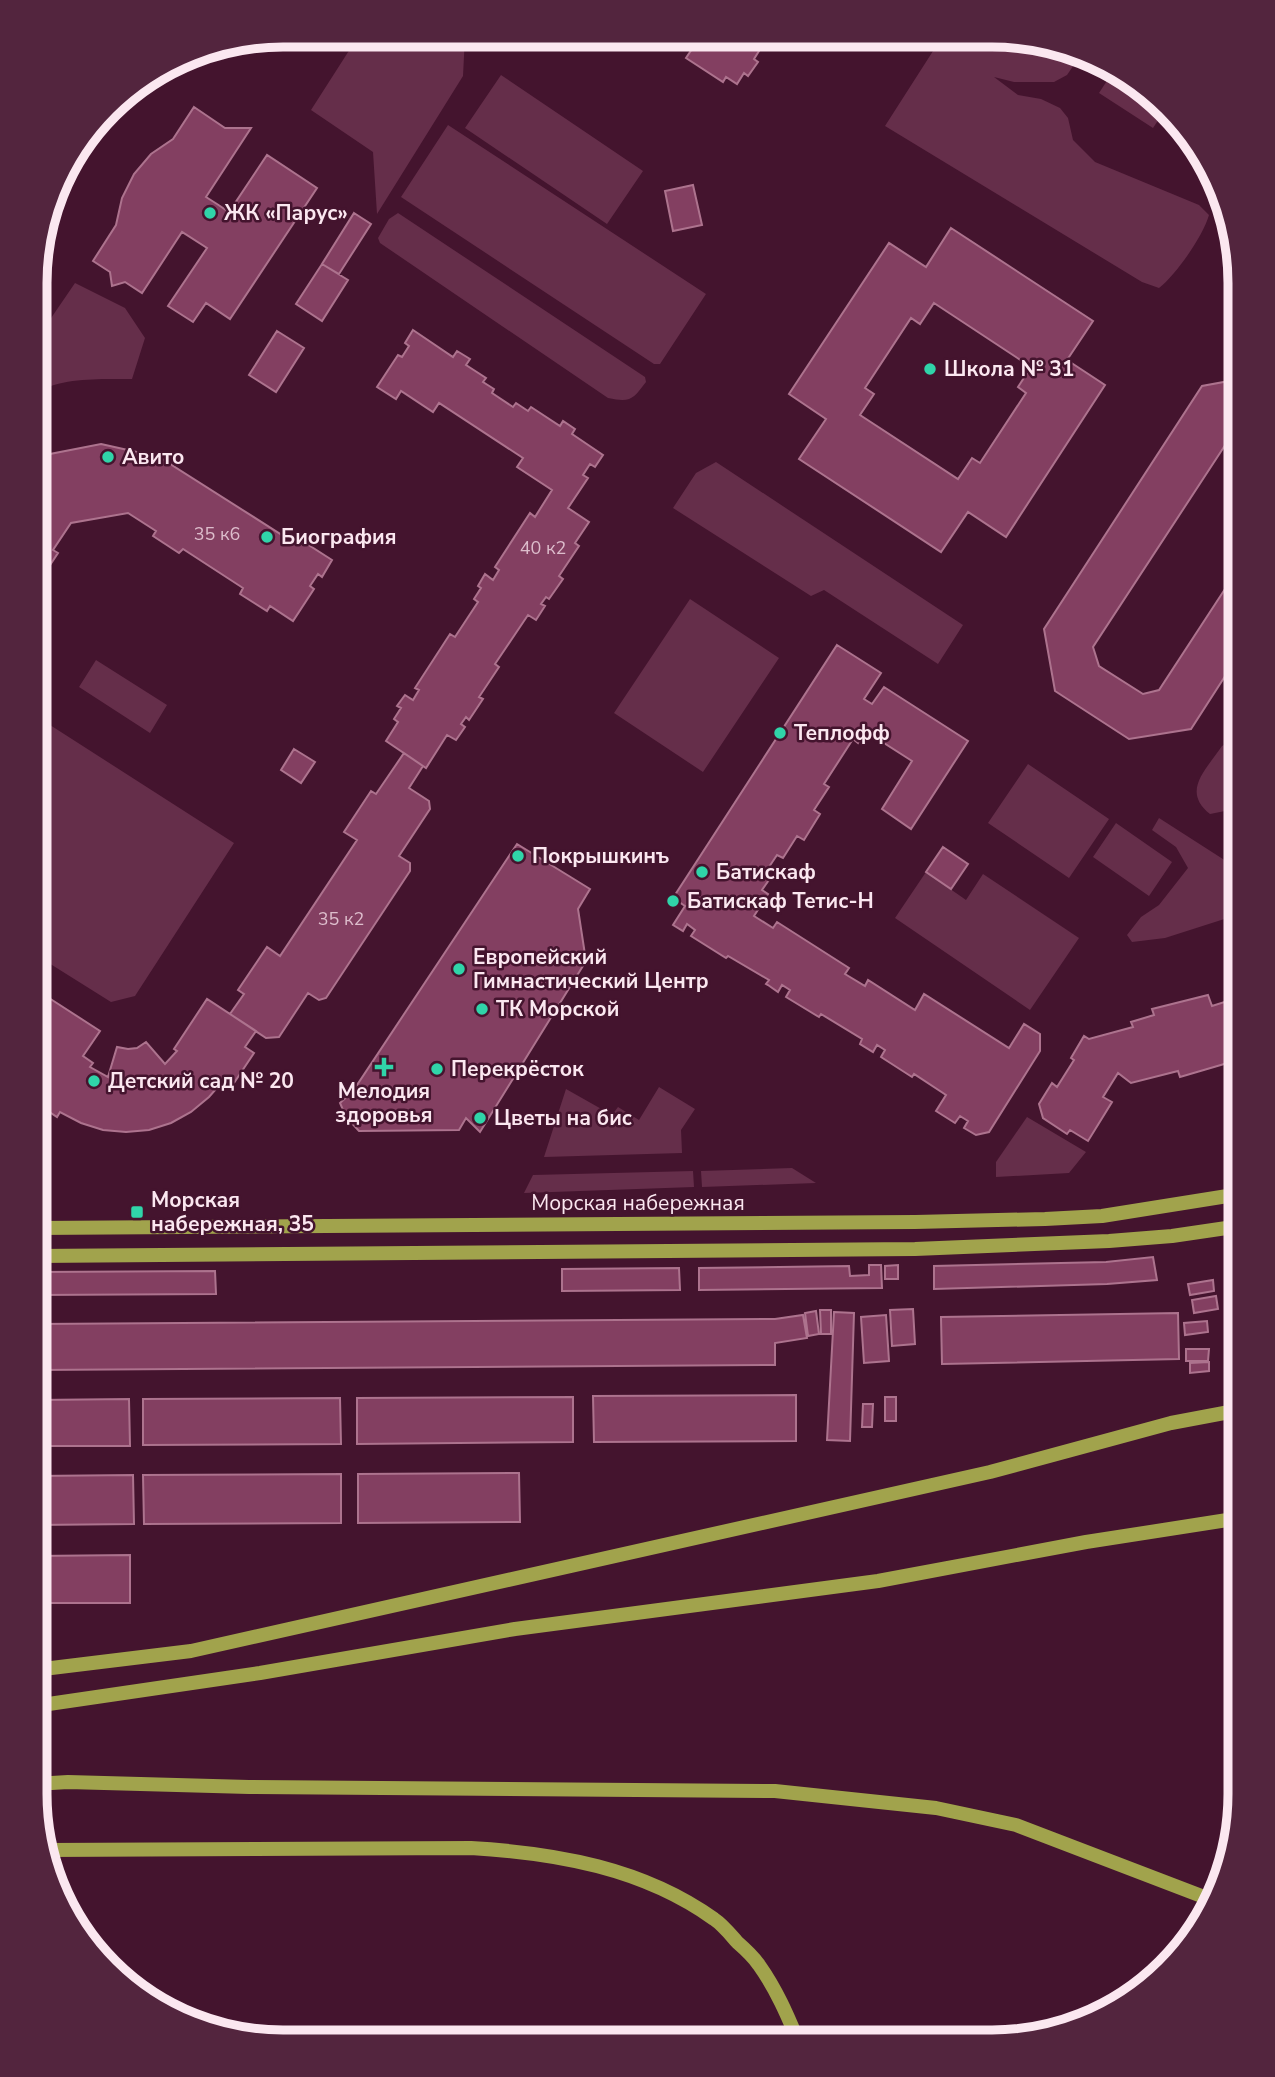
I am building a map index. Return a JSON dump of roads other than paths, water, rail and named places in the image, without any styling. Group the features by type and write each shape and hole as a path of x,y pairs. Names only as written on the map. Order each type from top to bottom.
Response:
{"main road":[{"name":"Морская набережная","path":"47,1228 1045,1219 1101,1216 1227,1196"},
{"path":"47,1256 915,1249 1109,1241 1227,1228"},
{"path":"47,1669 191,1651 990,1472 1171,1423 1227,1412"},
{"path":"47,1704 260,1673 515,1629 878,1581 1086,1542 1227,1520"},
{"path":"47,1783 775,1791 936,1808 1016,1825 1204,1897"},
{"path":"54,1850 471,1847 520,1851 574,1860 631,1876 670,1891 717,1920 758,1963 784,2005 794,2030"}],"place":[{"name":"ЖК «Парус»","path":"210,213"},
{"name":"Школа № 31","path":"930,369"},
{"name":"Авито","path":"108,457"},
{"name":"Биография","path":"267,537"},
{"name":"Теплофф","path":"780,733"},
{"name":"Покрышкинъ","path":"518,856"},
{"name":"Батискаф","path":"702,872"},
{"name":"Батискаф Тетис-Н","path":"673,901"},
{"name":"Европейский Гимнастический Центр","path":"459,969"},
{"name":"ТК Морской","path":"482,1009"},
{"name":"Мелодия здоровья","path":"384,1067"},
{"name":"Перекрёсток","path":"437,1069"},
{"name":"Детский сад № 20","path":"94,1081"},
{"name":"Цветы на бис","path":"480,1118"},
{"name":"Морская набережная, 35","path":"137,1212"}]}
